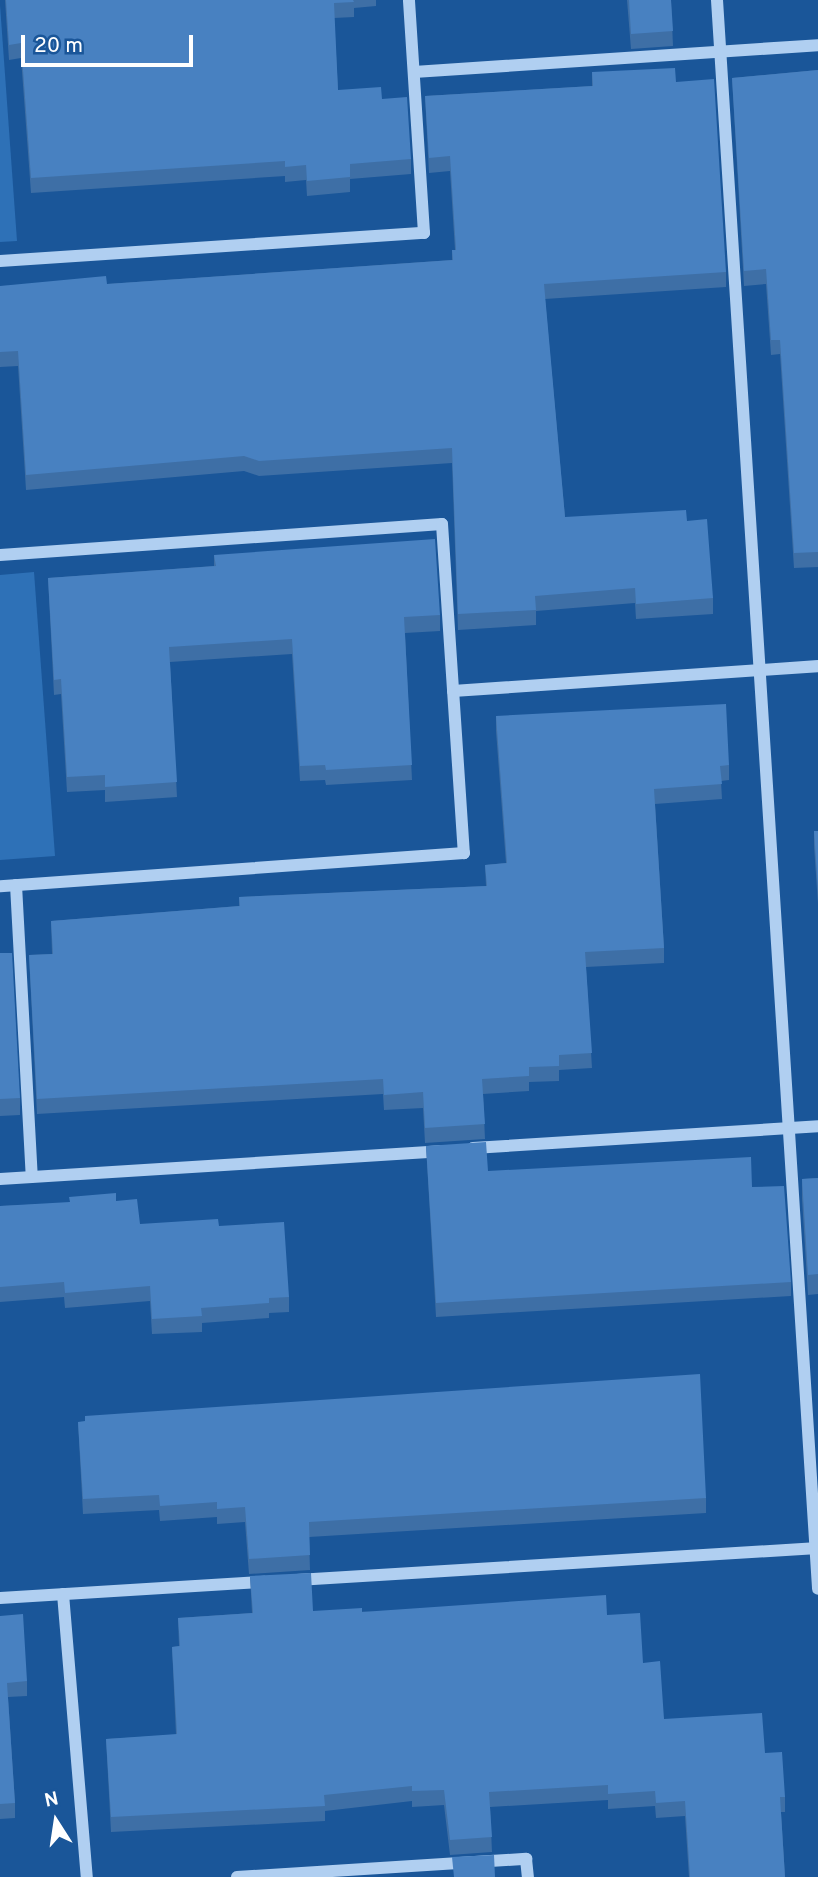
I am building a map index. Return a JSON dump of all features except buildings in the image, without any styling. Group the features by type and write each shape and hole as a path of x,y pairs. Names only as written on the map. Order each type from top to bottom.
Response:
{"street":[{"path":"0,261 424,233 409,0"},
{"path":"717,0 818,1589"},
{"path":"414,72 818,45"},
{"path":"0,555 442,524 464,853 0,886"},
{"path":"453,691 818,666"},
{"path":"16,885 32,1177"},
{"path":"0,1179 818,1126"},
{"path":"0,1598 817,1548"},
{"path":"63,1594 87,1877"},
{"path":"237,1877 526,1859 528,1877"}],"shaded area":[{"path":"0,5 17,241 0,242"},
{"path":"34,572 55,856 0,860 0,575"}]}
